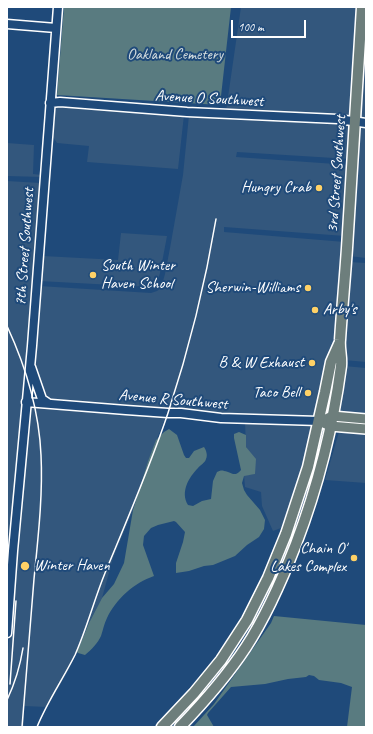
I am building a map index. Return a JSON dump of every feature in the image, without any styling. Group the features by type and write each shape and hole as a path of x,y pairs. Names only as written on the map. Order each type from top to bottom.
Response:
{"highway":[{"name":"3rd Street Southwest","path":"180,727 204,702 232,668 246,648 269,606 288,565 308,512 321,469 342,363 339,342 345,274 362,7"},
{"name":"3rd Street Southwest","path":"162,727 194,693 221,660 243,627 258,599 277,557 308,467 326,392 331,362 339,342"}],"main road":[{"path":"319,421 366,419"},
{"path":"331,421 366,429"}],"street":[{"name":"7th Street Southwest","path":"7,633 58,7"},
{"path":"7,24 56,28"},
{"name":"Avenue O Southwest","path":"50,103 60,102 187,112 332,119 366,123"},
{"path":"30,363 42,399 48,403"},
{"name":"Avenue R Southwest","path":"26,402 181,413 221,418 319,421"}],"shaded area":[{"path":"241,7 359,7 353,118 226,111"},
{"path":"366,7 366,120 358,119"},
{"path":"56,105 184,115 178,169 87,162 89,146 57,143 53,137"},
{"path":"189,115 352,124 350,159 237,152 236,157 350,165 345,236 224,227 224,232 345,242 339,315 333,350 317,418 222,415 49,400 44,397 33,362 39,286 151,293 161,288 165,274 183,175"},
{"path":"357,125 366,126 366,258 349,256"},
{"path":"7,143 34,145 33,174 42,175 42,177 7,176"},
{"path":"7,181 41,183 34,283 7,597"},
{"path":"43,225 45,225 43,256 118,260 121,233 167,236 157,283 151,287 39,281"},
{"path":"349,262 366,263 366,362 344,360"},
{"path":"344,366 366,368 366,416 336,414"},
{"path":"29,405 205,419 166,416 148,461 133,510 113,558 102,598 89,623 68,671 47,707 24,706 24,727 7,727 7,665"},
{"path":"245,422 315,424 310,449 281,528 273,531 262,506 261,492 245,487 244,475 255,474 246,447"},
{"path":"332,431 366,432 366,483 325,480 339,432"}],"green space":[{"name":"Oakland Cemetery","path":"64,7 231,7 220,105 57,95"},
{"path":"169,429 177,435 186,458 189,458 194,451 204,447 206,451 207,456 204,463 189,480 185,490 188,505 193,506 202,501 211,499 213,481 217,472 222,471 237,474 241,470 234,434 239,432 246,435 246,447 256,459 255,474 244,476 242,483 247,495 260,510 265,520 264,529 259,537 235,556 213,565 176,573 176,563 185,532 174,521 151,528 144,536 143,545 154,576 139,583 126,592 115,604 107,618 101,636 96,644 85,655 78,653 77,652 89,623 102,598 114,584 124,563 133,510 148,461 156,440"},
{"path":"274,616 366,625 366,727 347,727 352,687 341,683 319,680 314,676 309,675 306,677 265,684 231,687 207,715 214,727 193,727 214,704 271,623"}],"railway":[{"path":"37,727 45,709 75,655 101,583 154,453 183,365 196,317 216,219"},
{"path":"7,326 26,373 38,422 41,455 40,517 22,727"},
{"path":"10,684 16,601"},
{"path":"7,700 17,675 23,648"}],"place":[{"name":"Hungry Crab","path":"319,188"},
{"name":"South Winter Haven School","path":"93,275"},
{"name":"Sherwin-Williams","path":"308,288"},
{"name":"Arby's","path":"315,310"},
{"name":"B & W Exhaust","path":"312,363"},
{"name":"Taco Bell","path":"308,393"},
{"name":"Chain O' Lakes Complex","path":"354,558"},
{"name":"Winter Haven","path":"25,566"}]}
